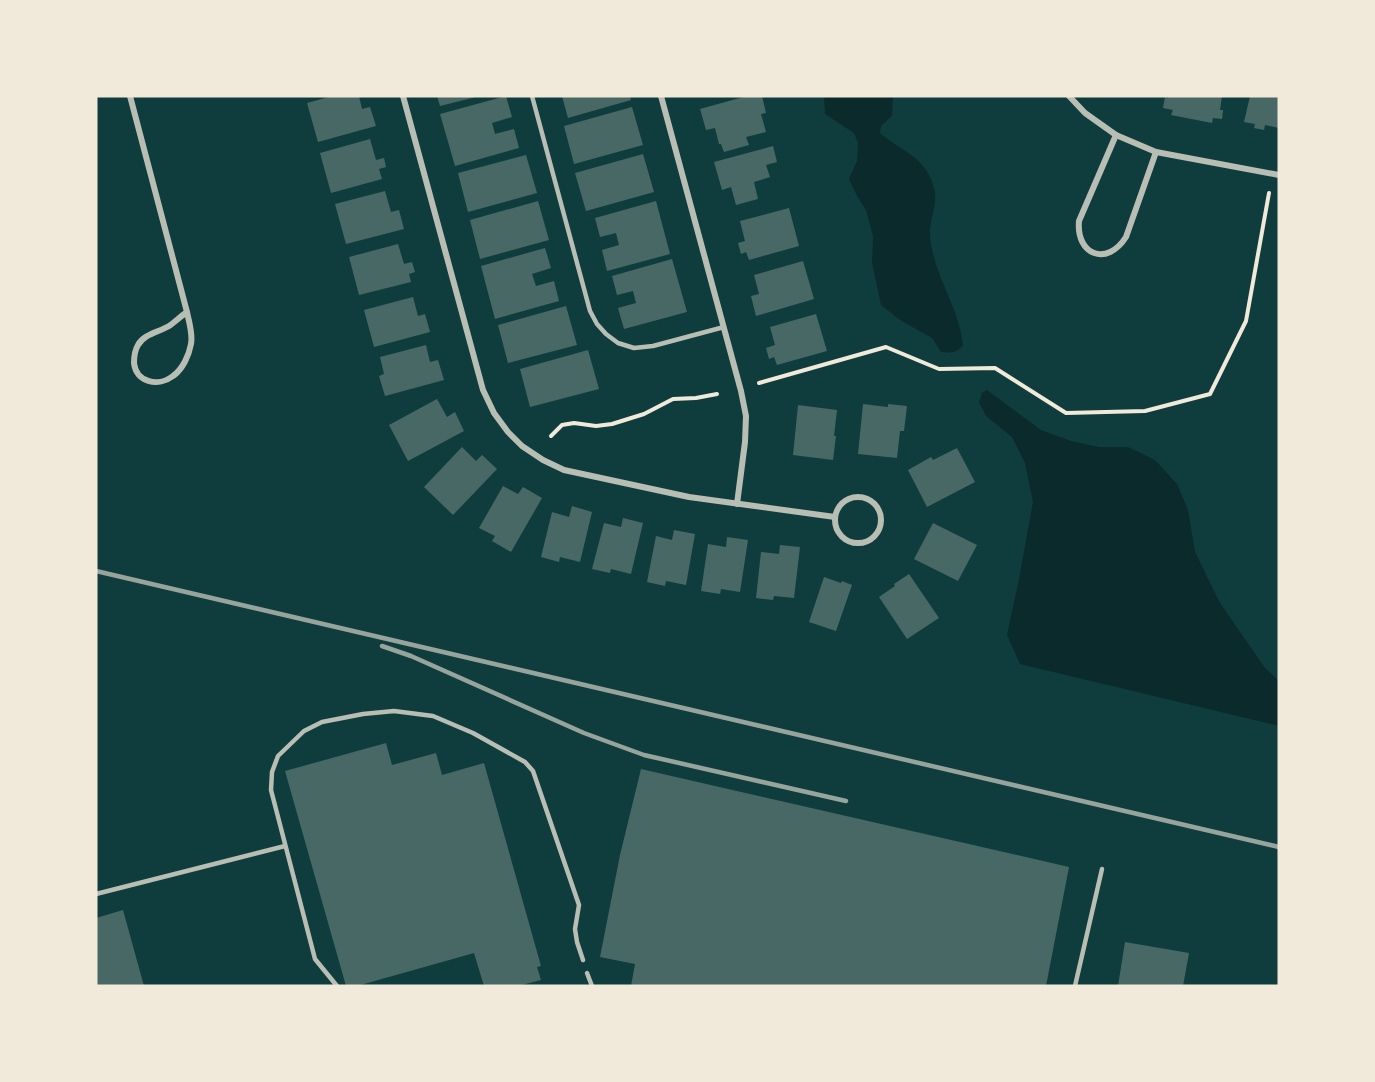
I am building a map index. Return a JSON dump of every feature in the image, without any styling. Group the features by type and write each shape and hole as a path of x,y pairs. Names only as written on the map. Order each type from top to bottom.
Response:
{"street":[{"path":"130,96 188,312 192,341 188,356 173,377 160,382 148,381 139,377 134,359 137,346 144,338 170,325 188,312"},
{"path":"403,96 483,390 494,413 522,446 564,470 689,497 835,517"},
{"path":"662,96 746,416 737,504"},
{"path":"1069,96 1085,113 1116,135 1156,152 1279,175"},
{"path":"1116,135 1079,221 1078,233 1082,242 1089,250 1099,255 1111,252 1126,237 1156,152"},
{"path":"856,497 867,498 876,504 881,513 882,524 878,534 870,541 860,544 849,543 835,527 835,517 838,507 846,500 856,497"}],"lane":[{"path":"532,96 590,311 597,324 618,343 634,348 653,346 724,327"},
{"path":"337,986 315,959 270,790 272,772 278,756 304,731 322,722 363,714 394,711 433,716 473,733 525,762 533,771 579,905 575,929 583,960"},
{"path":"96,894 285,846"},
{"path":"1075,986 1102,869"},
{"path":"588,972 592,986"}],"path":[{"path":"759,383 886,347 939,369 995,368 1066,413 1145,411 1210,394 1246,321 1269,193"},
{"path":"551,436 562,425 612,424 644,414 673,399 717,394"}],"water":[{"path":"824,96 893,96 892,116 881,126 880,133 921,164 934,187 935,201 930,234 935,262 961,331 963,345 956,351 941,352 932,338 900,320 881,305 872,263 873,236 866,210 849,179 857,161 858,143 854,133 825,114"},
{"path":"987,390 1041,430 1071,441 1099,447 1128,447 1155,460 1177,484 1188,510 1195,552 1220,603 1265,668 1279,681 1279,726 1020,664 1007,635 1033,502 1025,463 1012,437 986,416 979,402 982,393"}],"building":[{"path":"332,96 359,96 362,109 370,107 376,126 318,142 307,103"},
{"path":"437,96 476,96 476,97 440,106"},
{"path":"506,96 512,117 492,123 495,134 514,129 519,148 455,166 440,114"},
{"path":"562,96 630,96 631,100 568,118"},
{"path":"747,96 762,96 766,113 761,114 766,132 746,137 749,145 724,152 719,144 715,128 706,130 700,109"},
{"path":"1168,96 1222,96 1220,110 1223,110 1222,119 1213,118 1212,123 1171,115 1173,110 1163,108 1165,97 1168,98"},
{"path":"1250,96 1279,97 1279,128 1265,125 1264,130 1254,128 1255,124 1244,122"},
{"path":"632,107 643,145 574,164 564,126"},
{"path":"370,139 376,160 384,158 386,167 379,169 382,179 331,193 320,153"},
{"path":"773,146 777,162 766,165 770,177 754,182 758,199 736,205 731,187 722,190 714,162"},
{"path":"643,154 654,192 586,211 575,173"},
{"path":"526,155 537,193 468,212 458,173"},
{"path":"385,191 391,212 399,210 404,229 346,244 335,204"},
{"path":"538,201 549,240 480,259 470,220"},
{"path":"656,201 670,254 607,271 602,250 619,245 616,233 600,237 595,218"},
{"path":"789,208 799,246 749,260 746,252 741,254 738,243 745,241 740,221"},
{"path":"398,244 404,264 412,262 415,272 409,274 411,282 359,295 349,257"},
{"path":"545,248 551,268 532,274 536,286 554,281 559,301 495,319 481,266"},
{"path":"672,259 687,312 624,329 618,308 636,303 633,291 617,295 612,276"},
{"path":"803,261 814,299 756,316 751,296 759,294 754,275"},
{"path":"413,297 418,316 425,314 430,332 374,347 364,310"},
{"path":"566,306 577,345 508,363 498,325"},
{"path":"816,314 827,351 777,365 774,357 769,359 766,348 775,345 770,327"},
{"path":"426,345 430,362 438,360 444,380 385,396 379,376 384,374 380,357"},
{"path":"588,350 599,389 530,407 520,369"},
{"path":"437,399 447,417 455,412 464,431 408,461 389,425"},
{"path":"863,404 888,407 888,404 907,406 904,431 900,431 897,458 858,454"},
{"path":"798,405 837,410 833,460 793,455"},
{"path":"462,447 476,461 482,455 497,469 453,515 424,487"},
{"path":"957,448 975,482 927,507 908,470 931,457 933,460"},
{"path":"503,486 518,494 523,487 542,498 511,552 492,541 495,536 479,528"},
{"path":"572,506 592,512 580,562 560,557 559,562 541,557 552,512 569,517"},
{"path":"623,518 643,523 631,574 611,569 610,573 592,569 604,523 621,527"},
{"path":"933,523 977,545 958,581 914,559"},
{"path":"674,530 695,534 686,585 666,581 665,586 647,582 656,536 672,540"},
{"path":"727,537 748,540 740,592 721,589 720,594 701,591 708,544 726,547"},
{"path":"780,545 800,547 794,598 774,596 773,600 756,598 761,552 779,554"},
{"path":"909,574 939,618 907,639 879,597"},
{"path":"824,577 852,585 836,631 809,622"},
{"path":"386,743 392,765 436,753 442,775 484,763 541,966 537,967 541,980 518,986 484,986 474,953 357,986 346,986 285,771"},
{"path":"641,769 1069,867 1046,986 631,986 635,964 600,957 620,855"},
{"path":"123,910 144,986 96,986 96,918"},
{"path":"1125,942 1189,953 1183,986 1118,986"}],"railway":[{"path":"96,571 1279,847"},
{"path":"382,646 411,656 584,733 644,755 846,801"}]}
